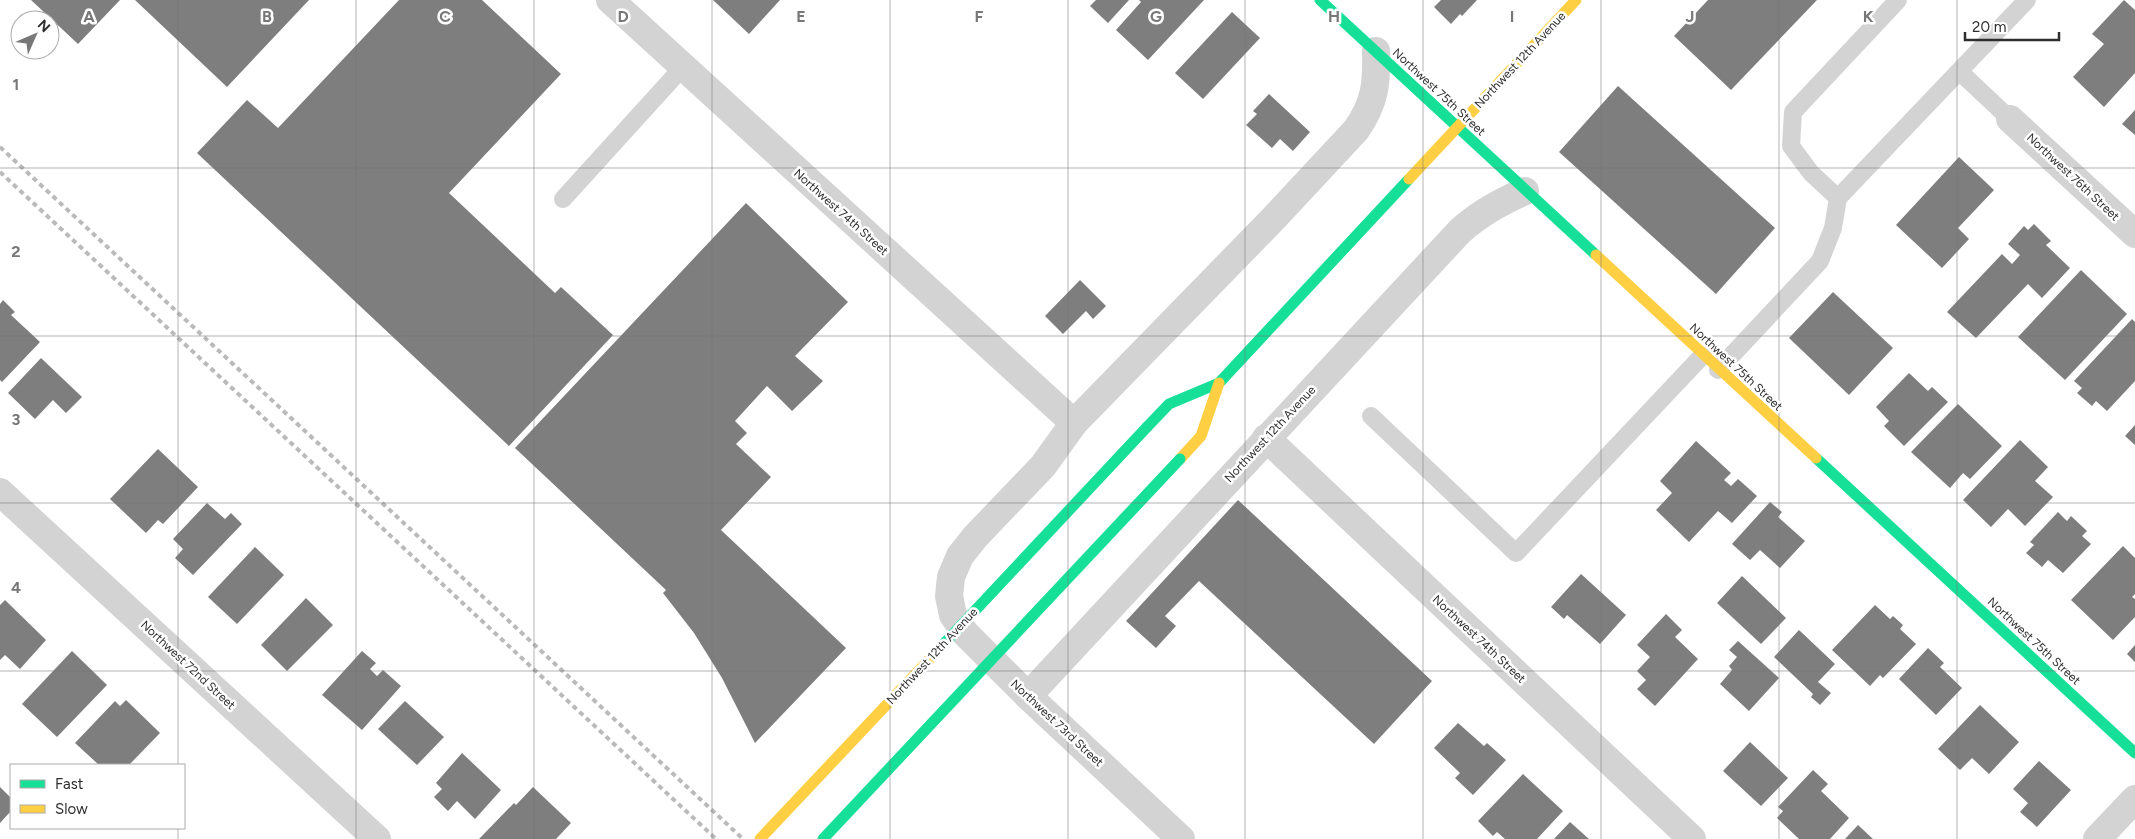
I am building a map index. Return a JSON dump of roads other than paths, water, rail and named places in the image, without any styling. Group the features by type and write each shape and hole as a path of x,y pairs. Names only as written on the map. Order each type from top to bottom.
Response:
{"main road":[{"name":"Northwest 75th Street","path":"1320,0 1718,370 2135,753"},
{"name":"Northwest 12th Avenue","path":"760,839 1169,404 1219,383 1576,0"},
{"name":"Northwest 12th Avenue","path":"823,839 1201,436 1219,383"}],"street":[{"name":"Northwest 74th Street","path":"610,0 682,68 1074,423"},
{"path":"1074,423 1268,225 1356,130 1366,116 1375,93 1376,51"},
{"name":"Northwest 76th Street","path":"2010,119 2135,234"},
{"name":"Northwest 12th Avenue","path":"1028,696 1460,231 1474,218 1499,203 1525,191"},
{"name":"Northwest 73rd Street","path":"1074,423 1043,466 975,537 960,556 951,577 949,596 953,615 965,633 1028,696 1181,839"},
{"name":"Northwest 74th Street","path":"1266,438 1692,839"},
{"name":"Northwest 72nd Street","path":"0,492 377,839"},
{"path":"2097,839 2135,798"}],"lane":[{"path":"1838,198 1811,173 1791,146 1793,112 1898,0"},
{"path":"1718,370 1820,261 1833,228 1838,198 2027,0"},
{"path":"563,199 682,68"},
{"path":"1960,72 2010,119"},
{"path":"1370,416 1516,553 1702,355"}],"railway":[{"path":"0,147 743,839"},
{"path":"0,172 716,839"}]}
